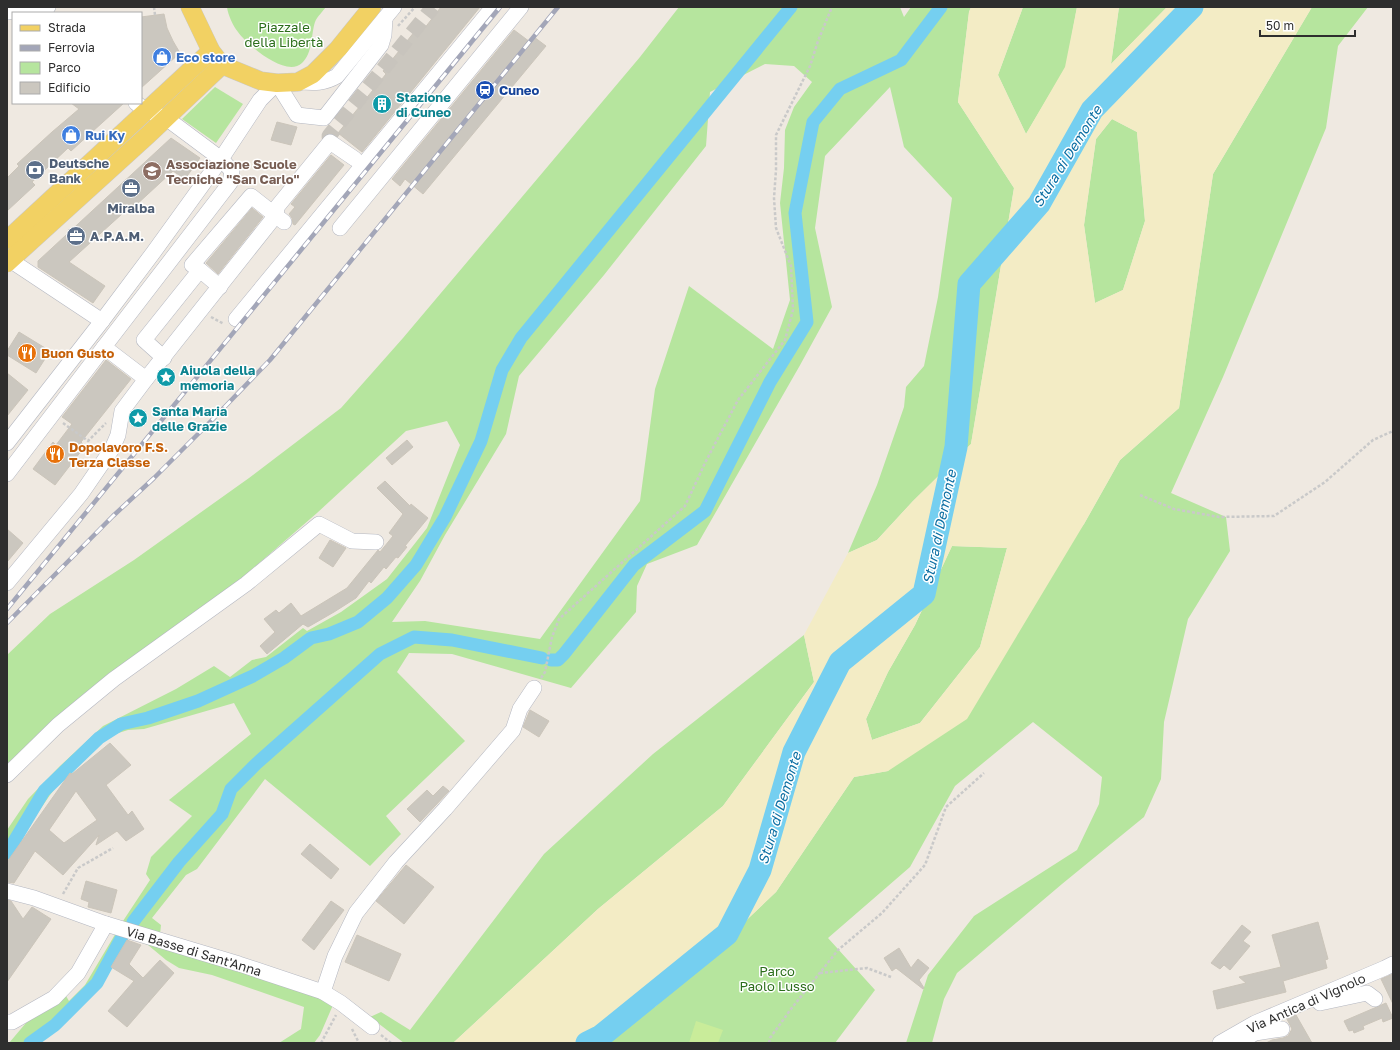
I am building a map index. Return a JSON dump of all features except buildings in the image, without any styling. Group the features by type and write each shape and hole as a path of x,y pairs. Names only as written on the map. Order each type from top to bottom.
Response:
{"main road":[{"path":"190,7 211,51 222,65 261,81 278,83 298,82 313,74 333,54 383,11"},
{"path":"204,7 211,51"},
{"path":"7,240 141,107 211,51"},
{"path":"9,261 222,65"}],"street":[{"path":"7,12 48,7"},
{"path":"236,319 493,7"},
{"path":"340,228 521,7"},
{"path":"7,443 102,321 221,159 260,100 278,83 297,114 324,118 381,45 384,35 383,11"},
{"path":"7,474 230,183 232,171 221,159 166,118 141,107"},
{"path":"280,218 277,207 330,142 355,159"},
{"path":"220,287 192,265 251,196 280,218"},
{"path":"7,583 81,494 112,449 118,435 122,411 220,287 280,218"},
{"path":"9,261 102,321"},
{"path":"164,358 144,340 200,270"},
{"path":"104,347 146,380"},
{"path":"7,774 58,725 114,679 246,584 319,524 352,541 376,542"},
{"path":"323,992 335,956 356,913 396,862 445,809 513,730 520,709 534,688"},
{"name":"Via Basse di Sant'Anna","path":"7,891 57,905 106,924 323,992 341,1003 372,1027"},
{"path":"7,1022 12,1022 54,998 78,973 106,924"},
{"name":"Via Antica di Vignolo","path":"1220,1043 1255,1023 1393,964"},
{"path":"1299,1004 1306,1006 1367,993 1375,999"},
{"path":"1235,1043 1255,1034 1282,1028"}],"path":[{"path":"154,7 154,15"},
{"path":"534,688 545,672 552,637 559,619 685,506 706,461 738,400 785,340 793,310 791,266 776,228 774,198 776,135 810,66 818,41 832,7"},
{"path":"198,314 213,318 226,325 232,324 236,319"},
{"path":"59,423 64,423 88,441 111,418 122,411"},
{"path":"1140,495 1174,509 1219,517 1274,516 1325,482 1373,440 1393,431"},
{"path":"769,1043 770,1038 791,1009 838,950 882,913 925,865 946,807 984,773"},
{"path":"63,895 78,868 112,848"},
{"path":"820,973 867,968 891,977"},
{"path":"321,1043 334,1020 341,1003"}],"green space":[{"name":"Piazzale della Libertà","path":"227,7 326,7 315,22 310,49 306,59 295,67 277,63 258,52 250,45 234,27"},
{"path":"679,7 900,7 904,17 911,7 971,7 969,12 958,102 1014,188 971,444 913,501 877,540 848,553 877,485 904,407 906,387 924,366 938,297 952,198 904,147 890,87 825,156 815,228 832,307 697,545 647,564 637,586 636,612 571,688 452,654 409,653 397,672 465,741 386,816 401,834 370,866 265,779 197,869 186,875 152,918 161,925 159,944 303,989 333,1005 320,1035 314,1043 279,1043 301,1029 304,1007 212,975 179,968 166,960 148,945 129,937 100,988 40,1043 9,1043 31,1017 66,996 69,1001 85,985 123,921 150,880 146,874 151,857 192,816 169,800 251,734 234,703 144,729 128,730 109,736 69,770 10,853 7,851 7,830 28,799 60,766 103,726 176,689 214,666 230,677 252,660 266,657 303,628 307,631 341,612 387,579 427,528 460,445 447,421 406,431 317,513 222,595 30,743 7,764 7,655 50,614 134,560 249,478 341,408 403,338 640,57","holes":["765,64 794,66 812,82 794,107 785,130 784,168 780,203 790,300 773,349 689,286 655,389 640,501 540,639 425,621 392,622 420,581 445,535 506,434 519,376 604,275 706,146 710,92"]},
{"path":"1023,7 1077,7 1066,67 1026,134 998,75"},
{"path":"1119,7 1167,7 1111,64"},
{"name":"Parco Paolo Lusso","path":"1312,7 1368,7 1338,46 1326,128 1223,377 1171,493 1226,517 1230,551 1188,619 1164,722 1161,779 1144,817 957,973 944,999 932,1043 906,1043 928,975 974,916 1077,850 1099,804 1102,777 1033,722 955,786 910,867 828,938 875,990 835,1043 595,1043 656,1006 776,892 854,777 888,771 1084,524 1120,460 1179,408 1213,174"},
{"path":"215,87 243,104 216,143 182,119"},
{"path":"1112,119 1137,132 1145,221 1123,290 1095,303 1084,225 1096,139"},
{"path":"952,546 1007,548 980,647 920,723 872,740 866,719 888,672 915,625"},
{"path":"804,635 814,682 723,806 598,909 453,1043 404,1043 370,1017 381,1012 410,1030 544,854 653,754"},
{"path":"696,1021 723,1030 718,1043 689,1043"}],"sand":[{"path":"971,7 1023,7 998,75 1026,134 1065,67 1077,7 1119,7 1111,64 1167,7 1312,7 1213,174 1179,408 1120,460 1084,524 967,719 888,771 854,777 776,892 656,1006 595,1043 453,1043 598,909 723,806 814,682 804,635 848,553 877,540 913,501 971,444 1014,188 958,102 969,12","holes":["1112,119 1137,132 1145,221 1123,290 1095,303 1084,225 1096,139","952,546 1007,548 980,647 920,723 872,740 866,719 888,672 915,625"]}],"waterway":[{"path":"7,853 44,791 99,738 121,724 148,718 198,701 253,676 284,658 311,638 329,634 358,622 387,598 416,565 445,517 481,441 502,370 521,338 791,7"},
{"path":"551,660 558,660 564,654 634,565 705,511 770,382 807,322 795,213 813,122 840,89 901,60 941,7"},
{"name":"Stura di Demonte","path":"587,1043 601,1036 727,934 760,870 794,752 840,662 924,594 956,447 969,284 1039,204 1092,110 1192,7"},
{"path":"133,922 179,862 222,814 231,789 256,764 380,654 414,637 452,640 542,658"},
{"path":"30,1043 55,1025 97,983 123,935"}],"tunnel":[{"path":"330,142 329,136 433,7"}],"railway":[{"path":"7,609 500,7"},
{"path":"7,623 113,516 154,478 270,360 558,7"}],"place":[{"name":"Eco store","path":"162,57"},
{"name":"Cuneo","path":"485,90"},
{"name":"Stazione di Cuneo","path":"382,104"},
{"name":"Rui Ky","path":"71,135"},
{"name":"Deutsche Bank","path":"35,170"},
{"name":"Associazione Scuole Tecniche \"San Carlo\"","path":"152,171"},
{"name":"Miralba","path":"131,188"},
{"name":"A.P.A.M.","path":"76,236"},
{"name":"Buon Gusto","path":"27,353"},
{"name":"Aiuola della memoria","path":"166,377"},
{"name":"Santa Maria delle Grazie","path":"138,418"},
{"name":"Dopolavoro F.S. Terza Classe","path":"55,454"}]}
